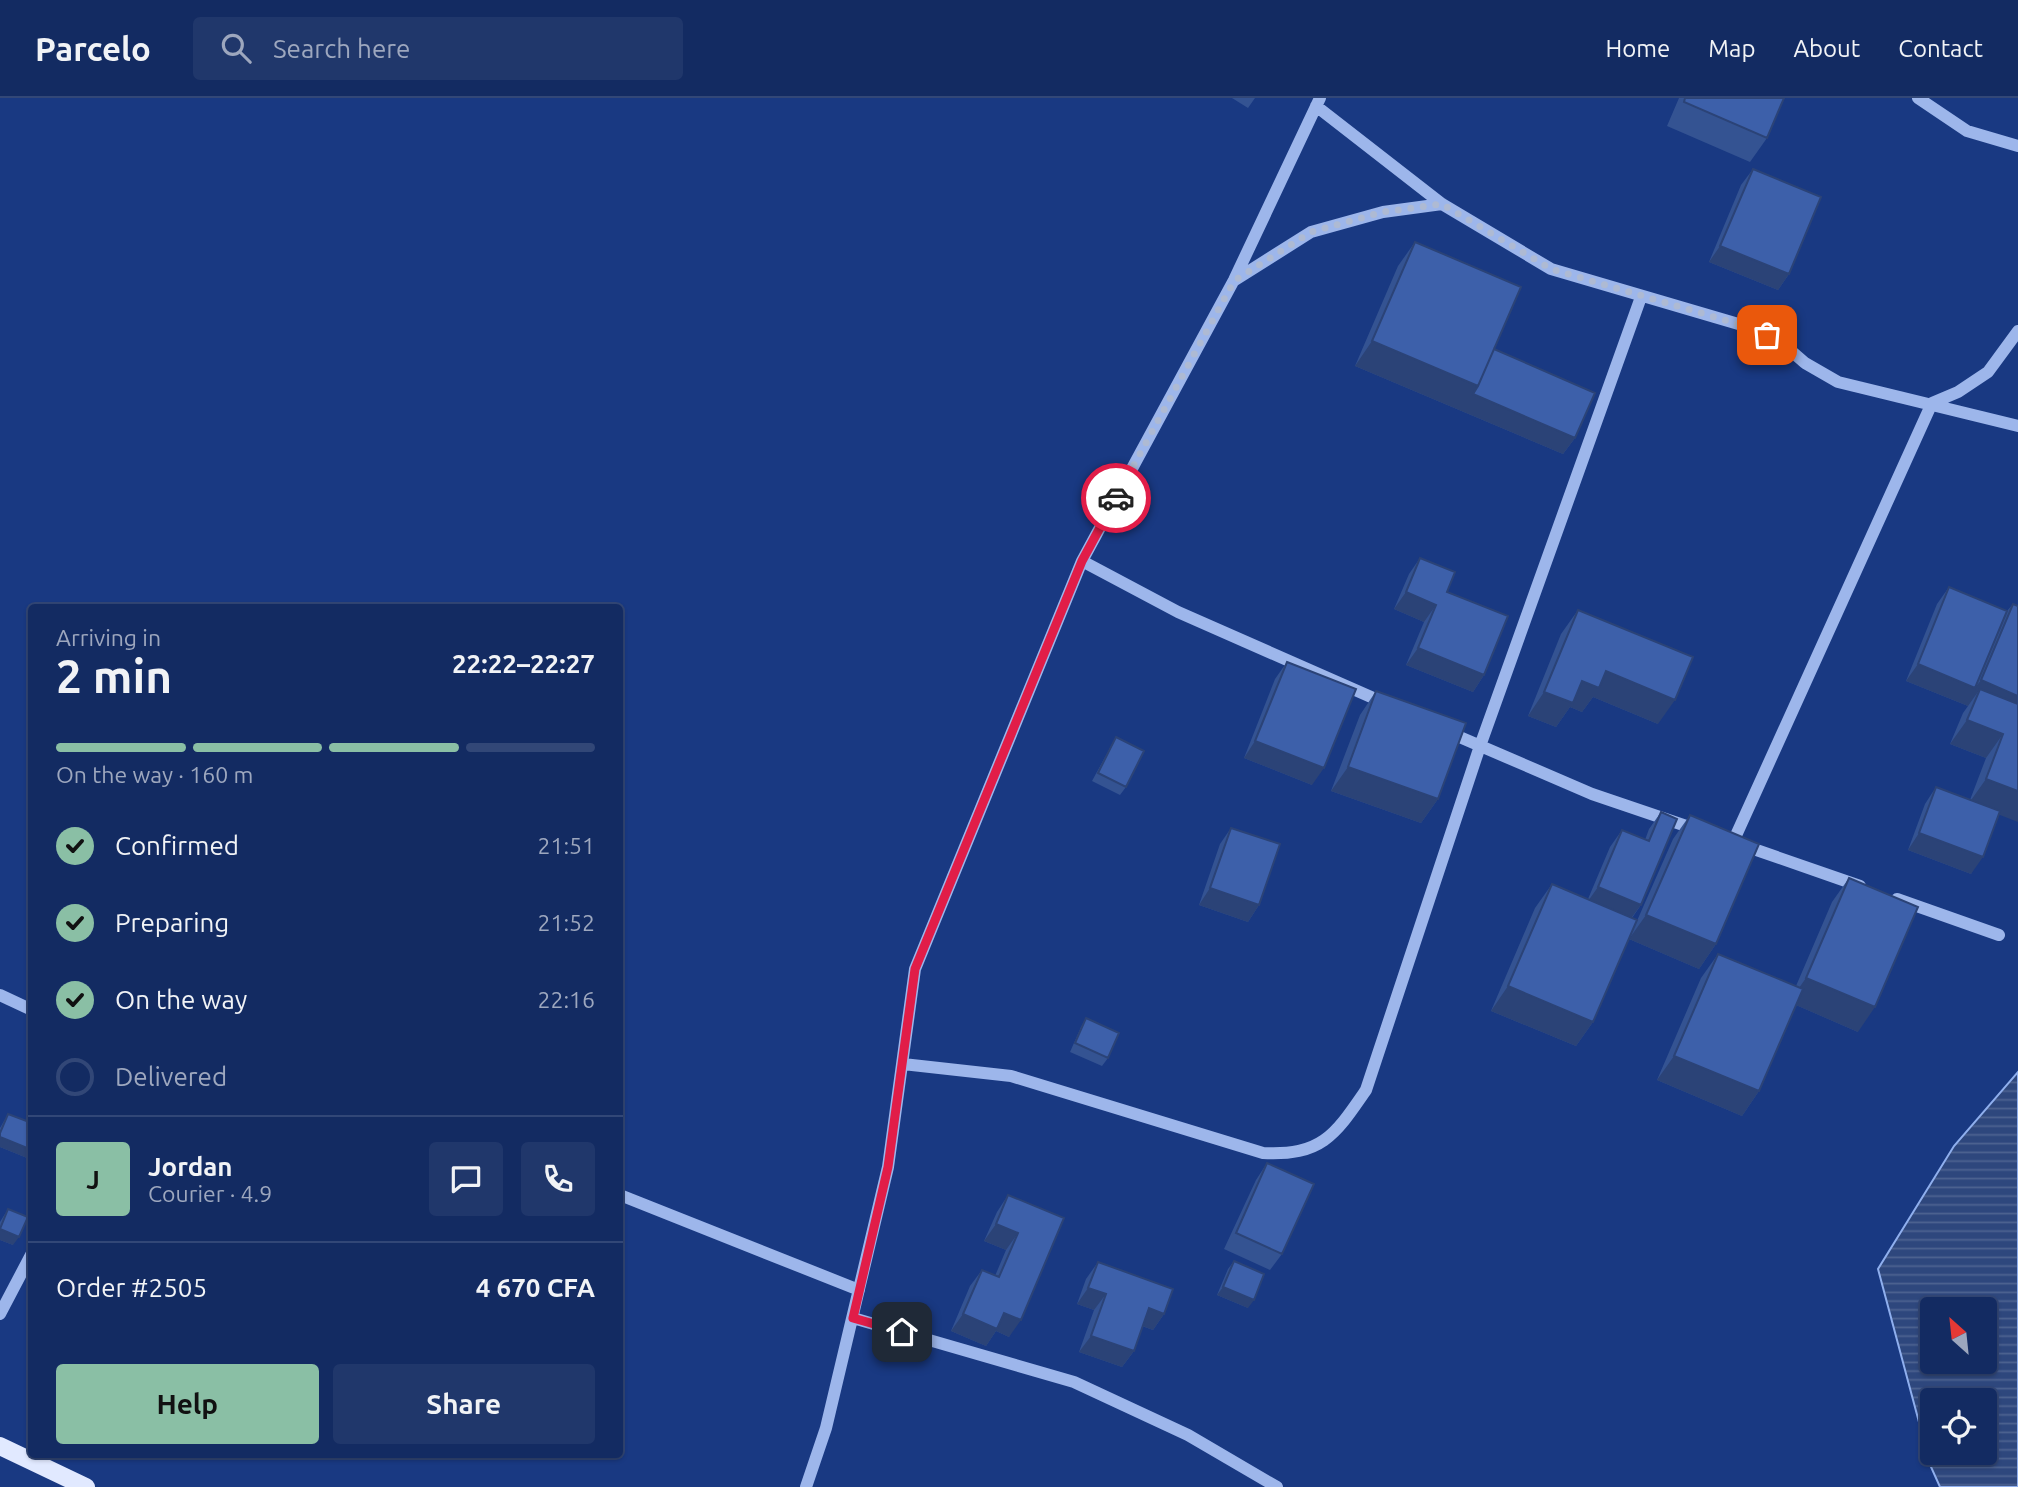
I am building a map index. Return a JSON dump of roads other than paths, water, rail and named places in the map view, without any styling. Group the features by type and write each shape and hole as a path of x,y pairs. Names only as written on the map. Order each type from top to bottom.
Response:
{"main road":[{"path":"0,1446 86,1487"}],"street":[{"path":"1917,98 1967,131 2018,146"},
{"path":"806,1487 826,1428 888,1167 915,969 1082,561 1234,281 1318,102 1442,204 1551,269 1752,328 1782,343 1805,363 1838,382 2018,426"},
{"path":"1234,281 1311,232 1383,212 1442,204"},
{"path":"903,1064 1012,1076 1263,1153 1289,1154 1312,1147 1339,1130 1366,1090 1480,746 1641,297"},
{"path":"1720,837 1932,403 1958,393 1988,372 2018,331"},
{"path":"1082,561 1178,611 1396,708"},
{"path":"1432,724 1592,794 1999,935"},
{"path":"0,995 28,1008"},
{"path":"623,1196 859,1290"},
{"path":"0,1314 28,1261"},
{"path":"853,1318 1074,1382 1188,1435 1277,1487"}],"water":[{"path":"2018,1072 2018,1487 1940,1487 1930,1465 1997,1465 1997,1388 1920,1388 1920,1426 1878,1269 1954,1146"}]}
